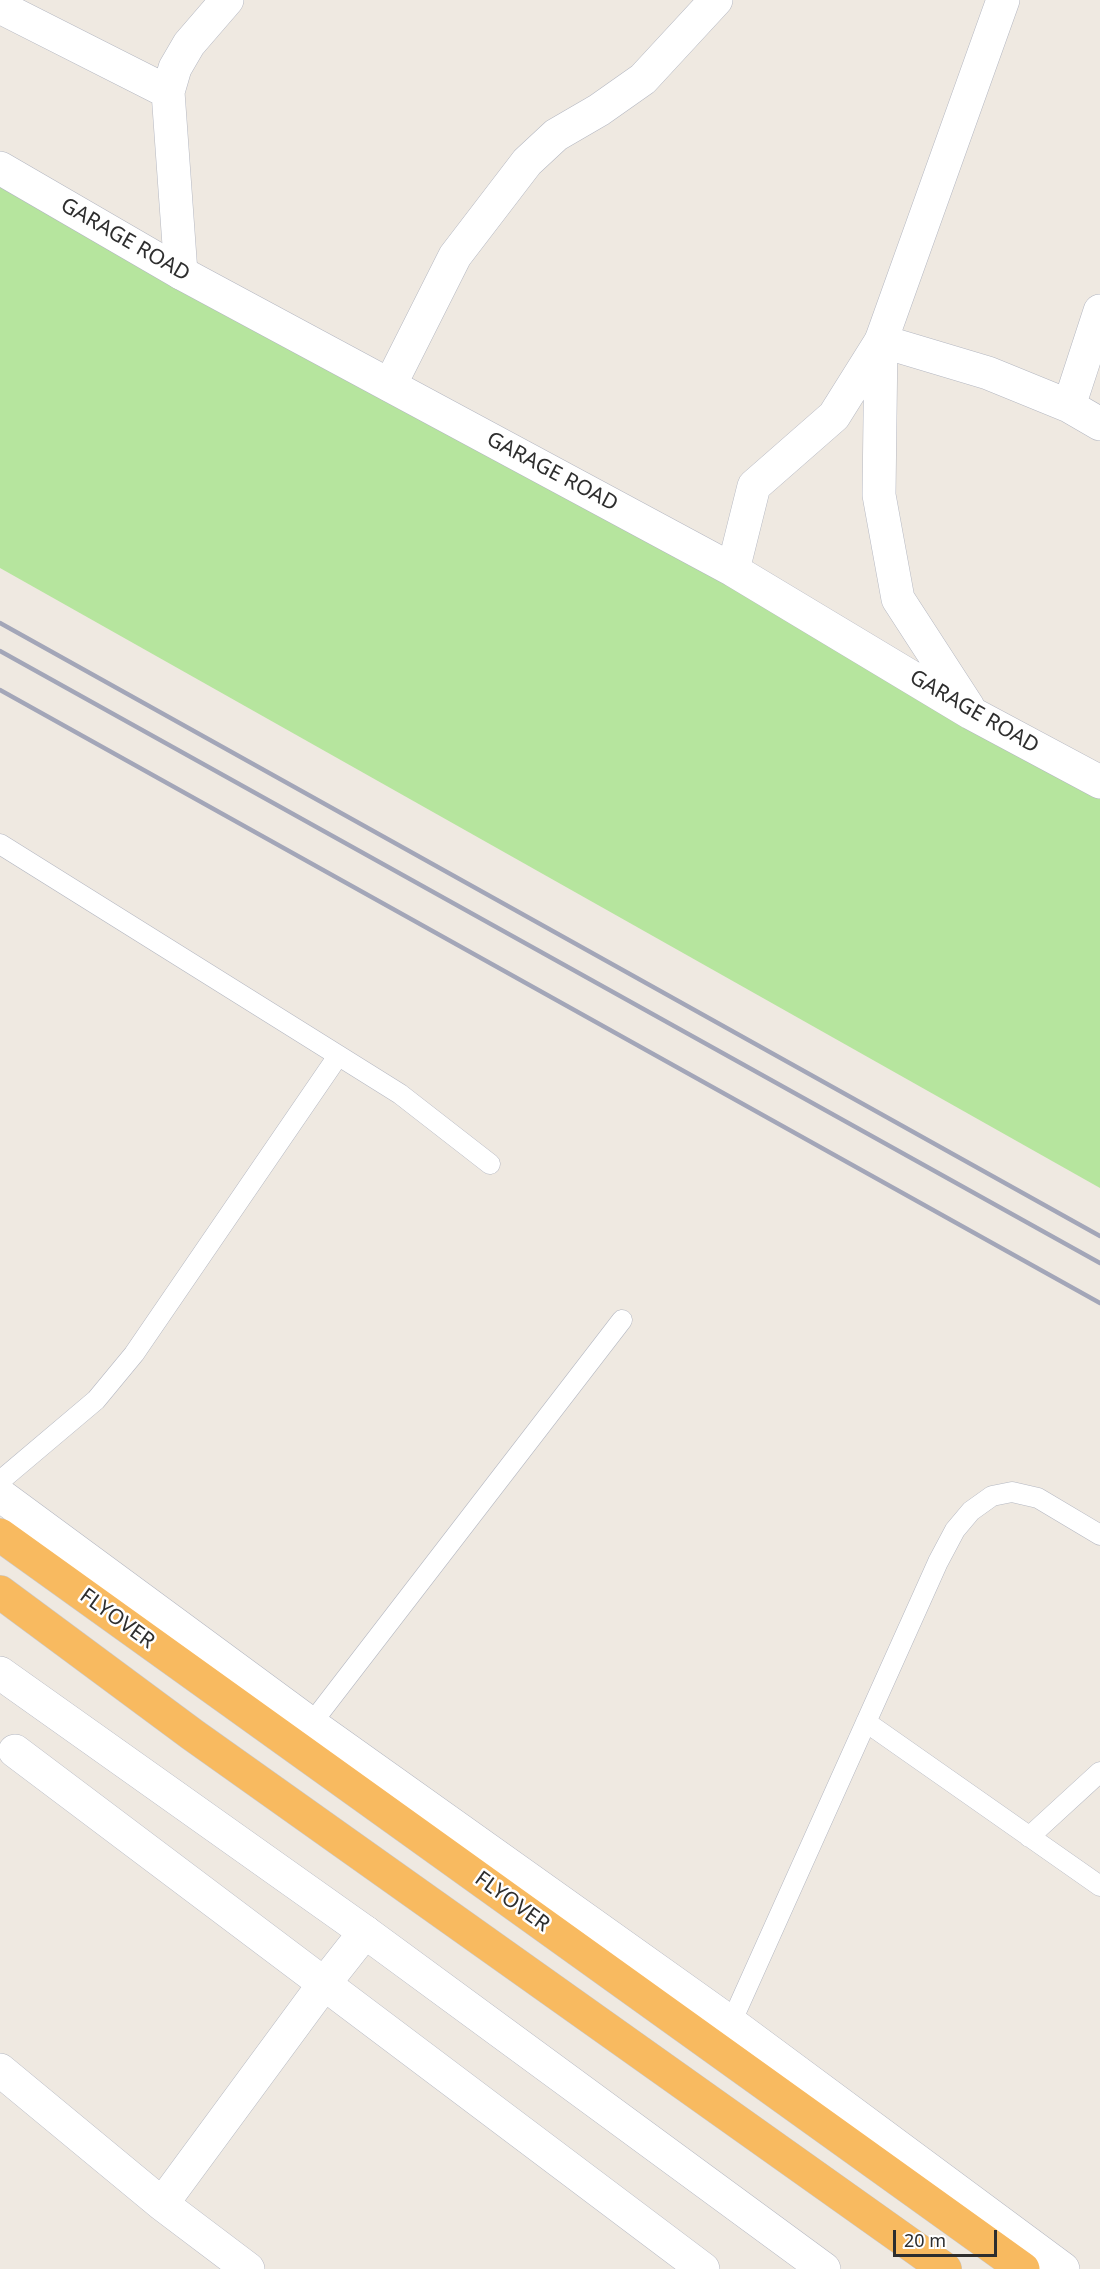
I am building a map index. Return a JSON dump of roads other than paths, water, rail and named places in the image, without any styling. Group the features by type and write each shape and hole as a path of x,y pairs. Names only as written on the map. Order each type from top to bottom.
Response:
{"highway":[{"name":"FLYOVER","path":"0,1535 1023,2269"},
{"path":"0,1592 203,1742 945,2269"}],"street":[{"path":"181,273 168,92 175,68 189,44 227,0"},
{"path":"390,385 455,256 527,162 556,135 643,79 716,0"},
{"path":"733,570 754,486 834,416 881,341 1003,0"},
{"path":"0,7 168,92"},
{"name":"GARAGE ROAD","path":"0,168 181,273 733,570 972,713 1100,782"},
{"path":"1069,406 1100,311"},
{"path":"881,341 988,373 1069,406 1100,424"},
{"path":"881,341 879,495 898,599 972,713"},
{"path":"0,1495 311,1724 731,2024 1063,2269"},
{"path":"0,1673 365,1932 824,2269"},
{"path":"15,1751 703,2269"},
{"path":"162,2204 365,1932"},
{"path":"0,2070 162,2204 248,2269"}],"lane":[{"path":"0,844 400,1094 490,1164"},
{"path":"0,1481 96,1400 135,1354 338,1056"},
{"path":"311,1724 622,1320"},
{"path":"731,2024 938,1562 955,1530 971,1511 992,1496 1012,1492 1038,1498 1100,1535"},
{"path":"866,1722 1100,1886"},
{"path":"1029,1837 1100,1773"}],"railway":[{"path":"0,623 1100,1236"},
{"path":"0,651 1100,1263"},
{"path":"0,690 1100,1303"}]}
